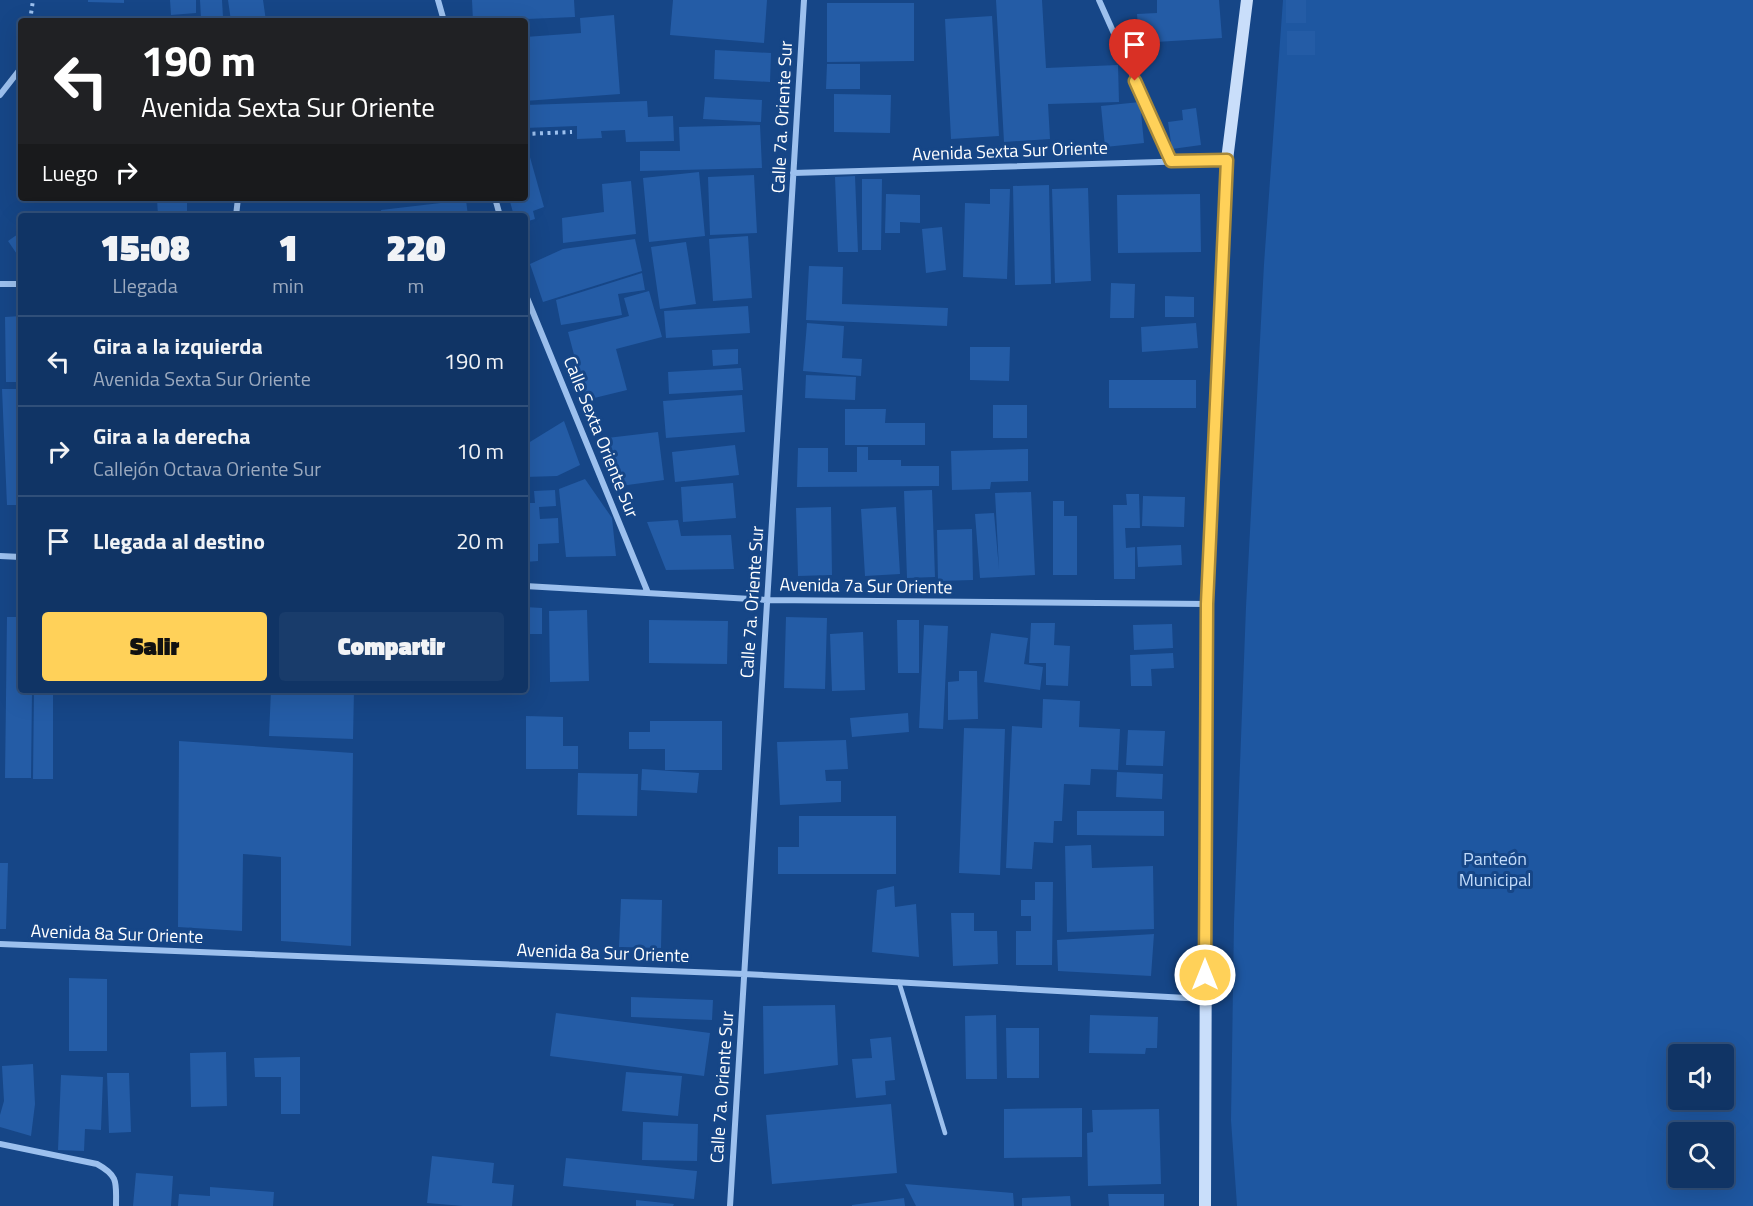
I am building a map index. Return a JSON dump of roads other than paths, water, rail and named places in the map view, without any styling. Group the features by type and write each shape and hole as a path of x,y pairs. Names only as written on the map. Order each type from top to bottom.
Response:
{"street":[{"path":"438,0 443,18"},
{"name":"Calle 7a. Oriente Sur","path":"730,1206 804,0"},
{"path":"1099,0 1171,161"},
{"path":"1205,1206 1207,604 1227,160 1247,0"},
{"path":"0,95 18,72"},
{"name":"Avenida Sexta Sur Oriente","path":"793,173 1227,160"},
{"path":"0,284 18,284"},
{"name":"Calle Sexta Oriente Sur","path":"528,300 648,593"},
{"path":"0,556 18,557"},
{"name":"Avenida 7a Sur Oriente","path":"528,586 767,600 1207,604"},
{"name":"Avenida 8a Sur Oriente","path":"0,944 744,974 1205,999"},
{"path":"0,1144 97,1164 109,1170 116,1180 116,1206"}],"lane":[{"path":"899,982 945,1133"}],"park label":[{"name":"Panteón Municipal","path":"1495,869"}]}
